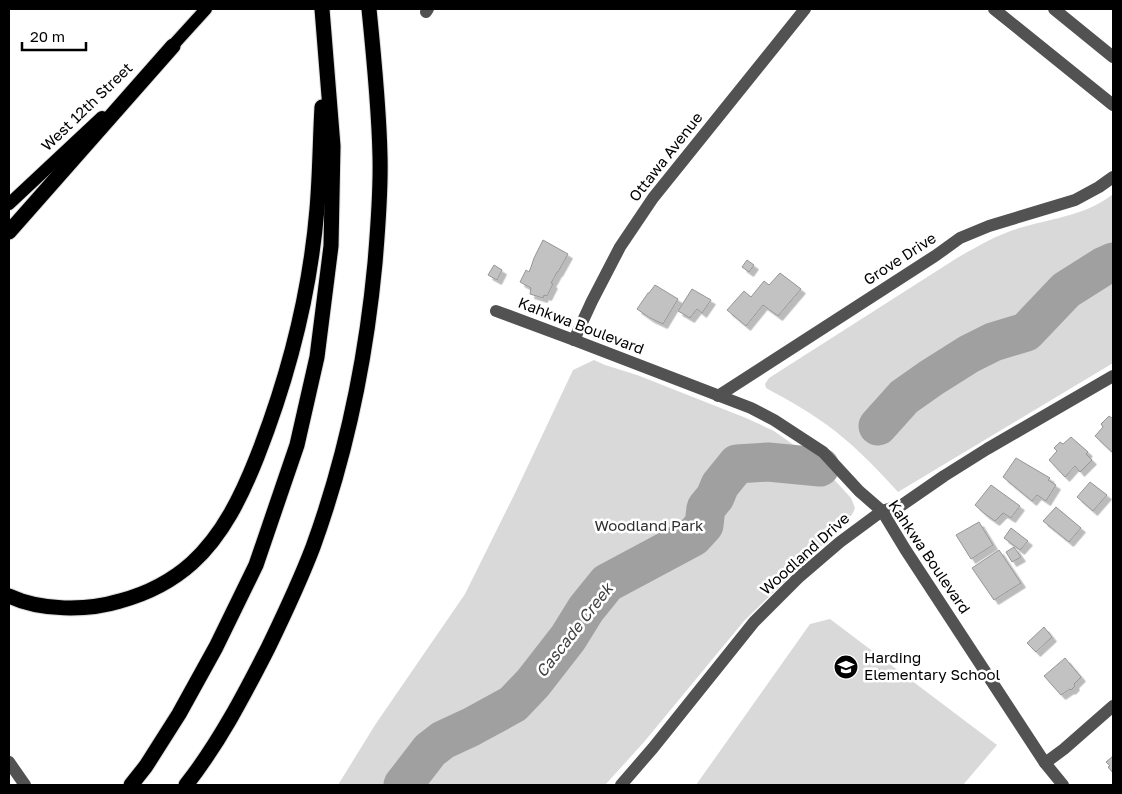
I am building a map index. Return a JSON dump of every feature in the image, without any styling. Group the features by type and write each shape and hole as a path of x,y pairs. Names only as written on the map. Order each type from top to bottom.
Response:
{"highway":[{"path":"131,785 146,766 179,714 216,647 256,565 297,445 317,357 331,246 333,146 322,9"},
{"path":"186,785 202,765 238,706 287,610 313,547 330,495 349,424 372,301 379,226 380,157 376,78 368,9"},
{"path":"9,596 35,604 60,608 87,608 135,597 175,576 193,562 222,527 249,475 266,432 281,389 304,300 317,209 324,35"},
{"path":"9,232 173,46"}],"main road":[{"name":"West 12th Street","path":"9,204 116,104 206,9"}],"street":[{"name":"Ottawa Avenue","path":"574,340 592,300 620,248 653,198 806,9"},
{"path":"994,9 1113,104"},
{"path":"1054,9 1113,57"},
{"name":"Grove Drive","path":"718,396 960,238 989,226 1075,200 1113,177"},
{"name":"Kahkwa Boulevard","path":"496,312 751,408 774,420 822,452 882,511 1045,763 1063,785"},
{"name":"Woodland Drive","path":"621,785 754,622 798,578 833,548 882,511 902,505 987,448 1113,376"},
{"path":"1045,763 1113,706"},
{"path":"9,762 25,785"}],"green space":[{"path":"1113,194 1113,363 898,492 868,460 835,431 801,408 766,388 765,384 769,378 973,249 1014,230 1092,207"},
{"name":"Woodland Park","path":"594,360 637,375 774,431 805,453 829,474 851,498 855,508 853,513 744,621 644,742 605,785 338,785 375,725 465,594 573,370"},
{"path":"830,619 997,745 963,785 696,785 810,624"}],"building":[{"path":"543,240 568,254 551,283 553,284 547,296 544,295 543,298 530,294 531,288 520,282 526,270 529,272"},
{"path":"747,260 754,265 749,272 742,267"},
{"path":"494,265 502,270 497,280 488,275"},
{"path":"780,273 801,289 778,316 763,305 746,326 727,310 744,291 751,297 764,281 769,285"},
{"path":"655,285 678,299 663,324 637,309"},
{"path":"692,289 711,300 702,313 697,309 690,318 678,311"},
{"path":"1109,416 1113,417 1113,453 1095,436 1103,427 1101,424"},
{"path":"1071,437 1088,452 1086,454 1092,460 1080,472 1075,466 1065,477 1049,460 1057,451 1054,448 1060,442 1063,444"},
{"path":"1016,458 1050,478 1048,480 1056,485 1046,501 1037,495 1032,501 1003,477"},
{"path":"1090,482 1107,495 1093,511 1077,497"},
{"path":"991,485 1020,506 1011,518 1003,513 995,521 975,505"},
{"path":"1056,507 1081,528 1069,542 1043,521"},
{"path":"979,522 993,545 971,559 956,535"},
{"path":"1011,528 1028,541 1020,550 1004,538"},
{"path":"1014,547 1021,557 1012,562 1006,552"},
{"path":"999,550 1021,583 994,600 972,568"},
{"path":"1044,627 1052,637 1036,652 1027,643"},
{"path":"1065,658 1081,677 1071,690 1061,695 1044,676"},
{"path":"1113,756 1113,773 1106,762"}],"waterway":[{"name":"Cascade Creek","path":"878,426 904,397 931,378 969,354 993,342 1026,332 1066,290 1113,262"},
{"name":"Cascade Creek","path":"403,785 430,750 443,740 513,704 533,683 568,638 586,609 607,583 693,537 704,525 706,508 715,497 720,485 737,464 768,462 820,467"}],"place":[{"name":"Harding Elementary School","path":"846,667"}]}
